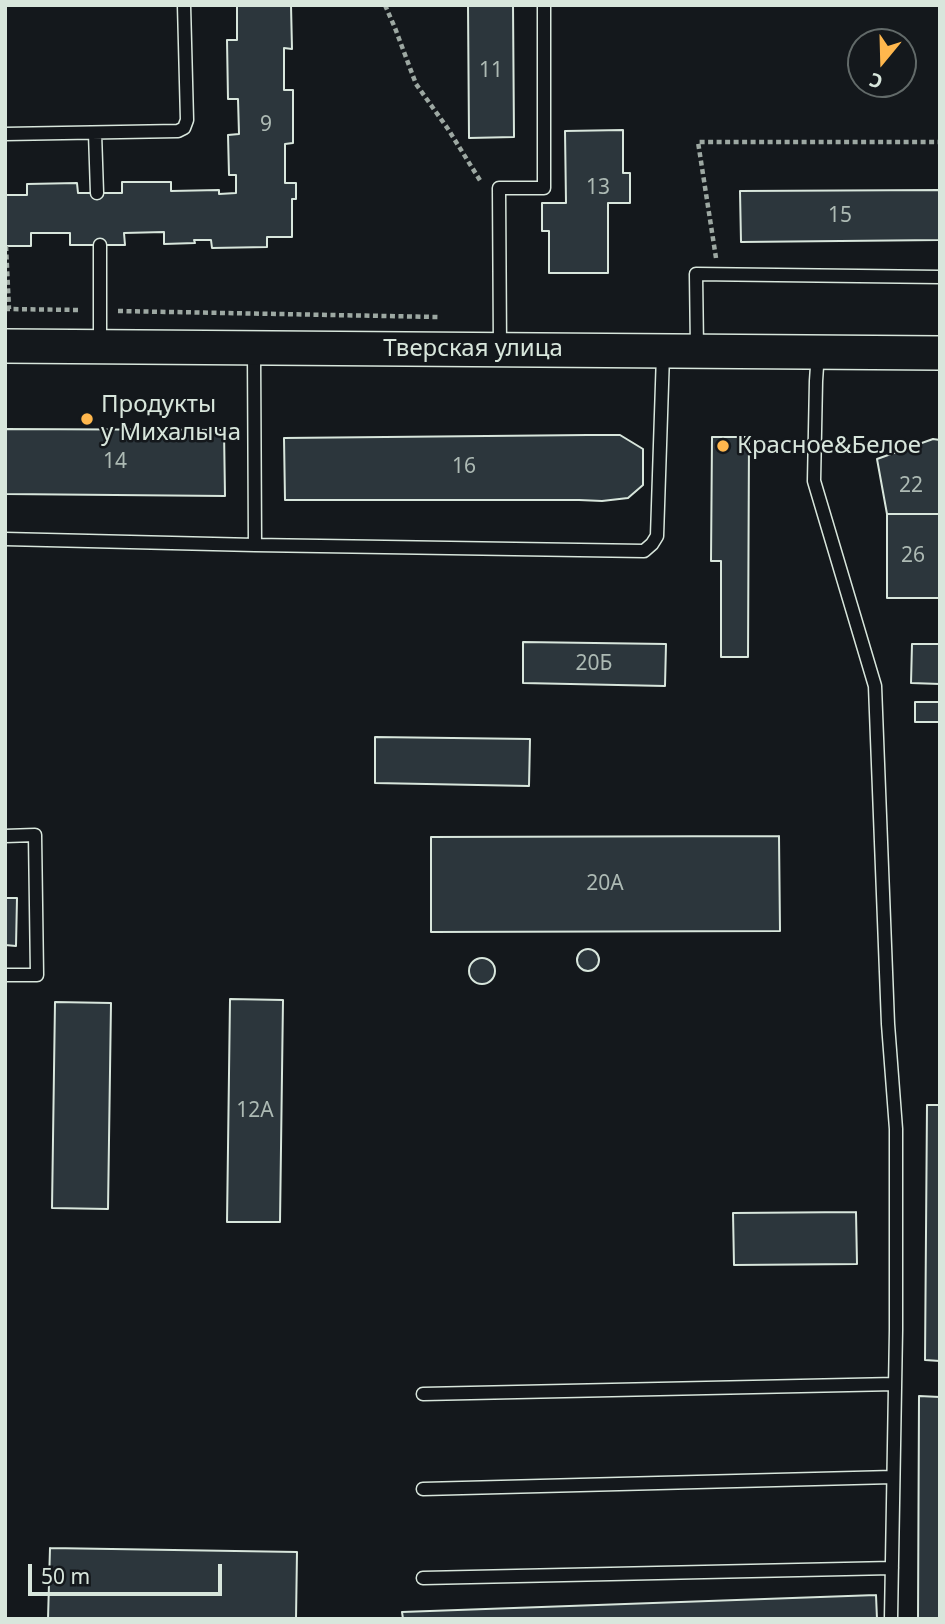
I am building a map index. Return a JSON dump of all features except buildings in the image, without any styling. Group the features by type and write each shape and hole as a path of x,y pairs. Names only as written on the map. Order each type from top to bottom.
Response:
{"main road":[{"name":"Тверская улица","path":"5,346 940,353"}],"lane":[{"path":"5,134 178,131 184,128 187,120 184,5"},
{"path":"500,349 499,188 544,188 544,5"},
{"path":"95,133 97,193"},
{"path":"100,245 100,346"},
{"path":"697,351 696,274 940,277"},
{"path":"254,347 255,545"},
{"path":"5,539 644,551 657,536 663,351"},
{"path":"818,352 814,481 875,685 888,1024 896,1129 891,1619"},
{"path":"5,835 35,835 37,975 5,975"},
{"path":"423,1394 895,1384"},
{"path":"423,1489 893,1477"},
{"path":"423,1578 892,1568"}],"path":[{"path":"385,5 416,84 499,210"},
{"path":"719,274 698,142 940,142"},
{"path":"6,246 7,309 445,317"}],"place":[{"name":"Продукты у Михалыча","path":"87,419"},
{"name":"Красное&Белое","path":"723,446"}]}
